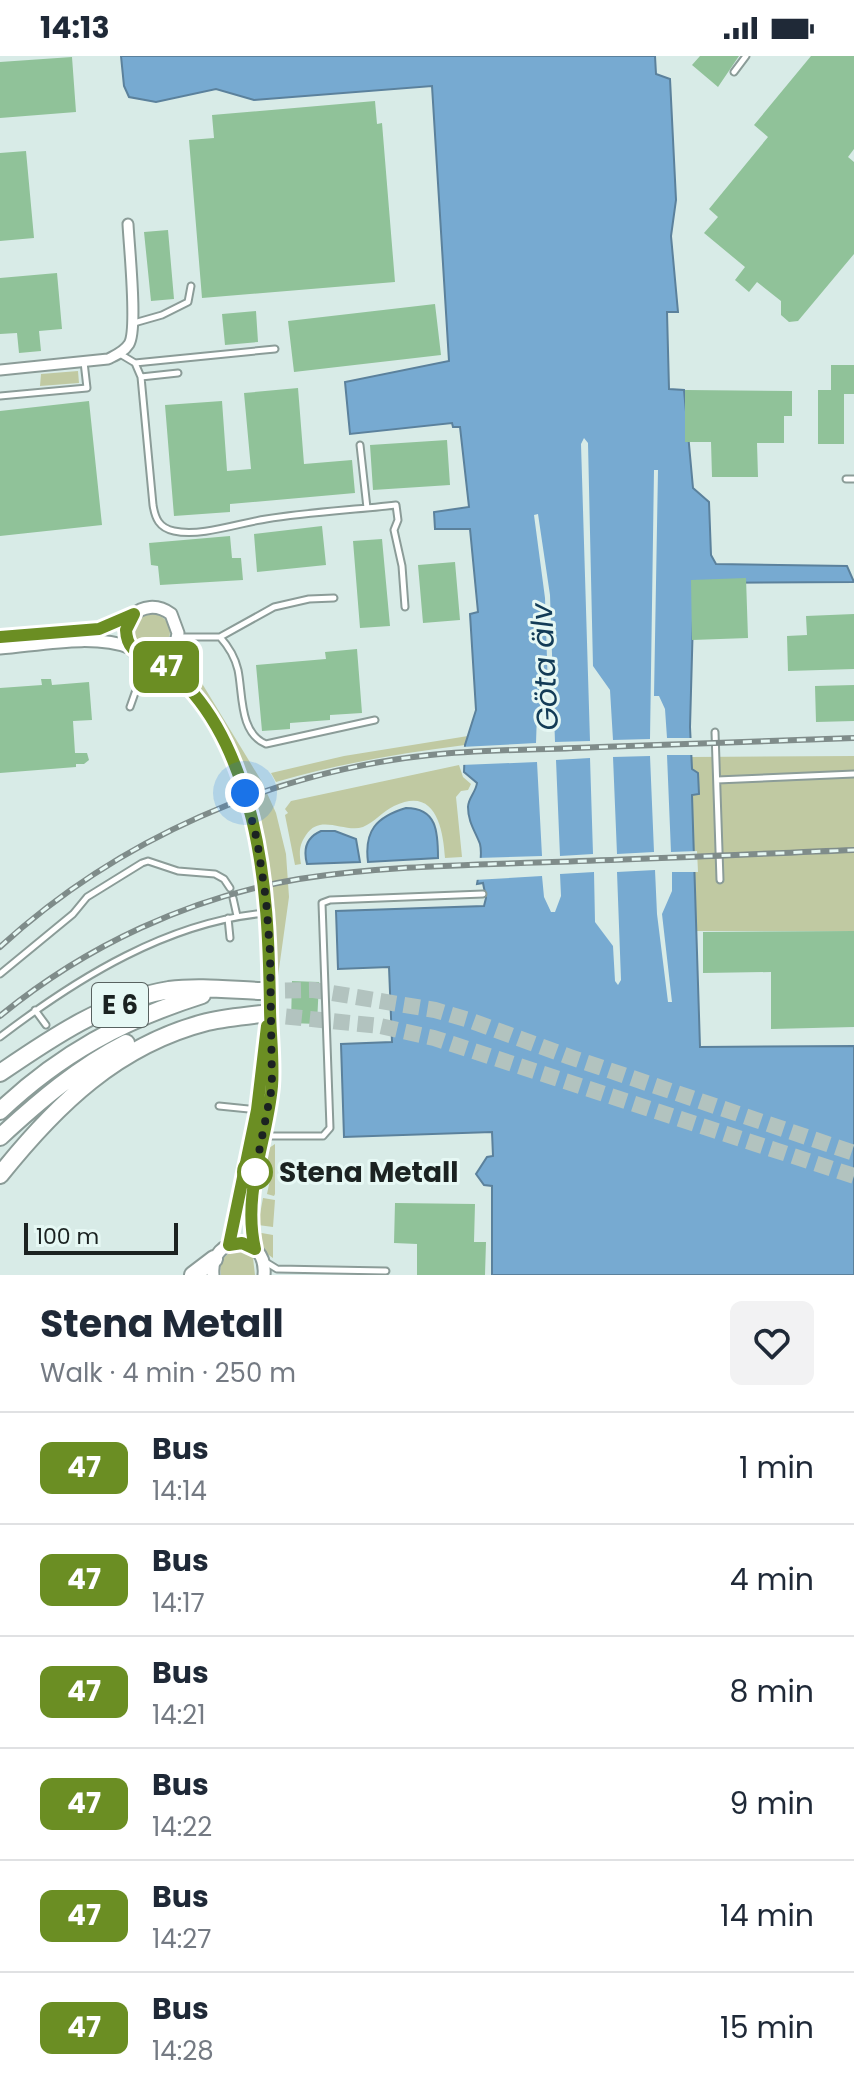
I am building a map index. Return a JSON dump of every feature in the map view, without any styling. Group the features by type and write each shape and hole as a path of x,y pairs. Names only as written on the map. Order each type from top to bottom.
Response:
{"highway":[{"name":"E 6","path":"0,1073 74,1026 145,996 173,990 219,990"},
{"path":"0,1111 55,1065 96,1037 146,1014 219,990 261,991"},
{"path":"0,1137 55,1088 108,1053 182,1023 266,1012"},
{"name":"E 6","path":"0,1175 47,1118 92,1077 133,1051 191,1027 228,1019"},
{"path":"0,1080 30,1053"},
{"path":"0,1183 47,1118"},
{"path":"193,1275 214,1267"}],"street":[{"path":"0,370 108,359 120,354 132,338 133,323 128,224"},
{"path":"0,637 99,629 148,607 164,609 176,621 179,661 224,740 245,793 257,840 268,913 263,1136 250,1219 255,1249 263,1261 266,1275"},
{"path":"131,648 126,630 134,614"},
{"path":"150,659 167,654 177,640"},
{"path":"0,648 110,641 131,648 172,671 199,698"},
{"path":"229,1245 262,1111"},
{"path":"214,1267 220,1250 229,1245 242,1243 255,1249"}],"lane":[{"path":"734,72 746,56"},
{"path":"133,323 162,315 188,302 191,286"},
{"path":"135,363 275,349"},
{"path":"120,354 135,363 141,377 154,516 160,525 183,532 234,527 264,519 396,505 398,520 394,530 402,566 405,607"},
{"path":"0,396 87,388 84,361"},
{"path":"141,377 178,373"},
{"path":"360,445 367,508"},
{"path":"846,479 854,479"},
{"path":"177,640 220,637 274,607 309,599 334,598"},
{"path":"220,637 231,651 245,718 259,741 266,744 375,720"},
{"path":"130,707 150,659"},
{"path":"715,732 720,880"},
{"path":"717,780 854,774"},
{"path":"0,974 73,914 87,897 142,863 148,861 178,871 215,874 224,879 230,888"},
{"path":"263,1136 323,1136 330,1128 322,903 330,900 483,894"},
{"path":"233,898 237,916"},
{"path":"0,1037 80,981 134,953 191,929 237,916 268,913"},
{"path":"228,918 230,938"},
{"path":"35,1010 46,1025"},
{"path":"219,1106 262,1111"},
{"path":"263,1261 277,1269 386,1271"},
{"path":"266,1275 277,1269"}],"green space":[{"path":"78,371 79,383 40,386 41,374"},
{"path":"152,614 165,619 170,632 165,645 152,650 139,645 134,632 139,619"},
{"path":"192,667 262,782 276,813 286,854 289,897 278,976 271,878 259,818 242,767 219,719 187,668"},
{"path":"468,736 465,745 370,760 276,782 271,773 344,756"},
{"path":"854,756 854,931 696,931 692,795 699,793 698,773 692,769 691,757"},
{"path":"459,765 463,777 471,784 468,790 461,791 456,797 462,857 445,858 442,834 434,813 428,805 408,801 390,808 363,827 318,825 306,835 301,846 301,864 295,865 285,815 291,801"},
{"path":"275,1144 274,1196 267,1194 272,1170 267,1168 269,1148"},
{"path":"263,1198 275,1200 273,1227 258,1225"},
{"path":"256,1232 273,1235 273,1258 263,1251"},
{"path":"240,1250 253,1258 255,1275 221,1275 224,1258"}],"water":[{"name":"Göta älv","path":"121,56 655,56 656,74 670,79 676,200 671,236 678,312 667,312 669,389 684,390 693,488 709,502 711,555 716,564 847,566 854,582 694,583 690,727 692,769 698,773 699,794 692,795 700,1047 854,1046 854,1275 492,1275 492,1186 484,1185 476,1174 487,1157 493,1156 492,1132 344,1137 341,1044 392,1042 389,967 338,969 336,911 484,906 486,898 483,883 477,884 481,849 468,812 477,783 464,772 465,745 476,710 470,614 478,612 470,529 435,529 434,512 469,507 460,427 453,427 452,423 350,434 345,382 449,361 432,86 254,100 216,89 156,102 129,97 124,86"},
{"path":"406,808 424,812 434,823 438,858 368,862 368,842 374,827 387,816"},
{"path":"321,831 335,831 356,839 360,862 307,864 307,844"}],"pier":[{"path":"584,438 588,443 593,666 610,690 613,740 650,739 654,470 658,470 654,696 659,696 665,709 667,738 694,738 695,755 667,755 671,852 697,851 698,872 672,872 672,891 662,914 672,1002 668,1002 655,870 617,872 621,980 618,985 615,981 613,946 595,922 594,872 560,874 561,896 555,912 551,912 544,897 542,876 474,880 477,858 542,856 537,762 461,765 461,747 536,743 537,713 548,690 545,598 534,515 538,514 550,595 555,742 590,741 581,444","holes":["650,756 654,852 617,854 613,757","590,758 593,854 560,856 556,760"]}],"building":[{"path":"700,56 739,56 718,87 692,65"},
{"path":"811,56 854,56 854,149 848,157 854,162 854,254 798,321 789,322 781,315 781,301 757,282 749,292 735,280 745,267 704,233 718,217 709,209 768,137 754,125"},
{"path":"72,57 76,112 0,118 0,62"},
{"path":"375,101 377,124 382,123 395,282 202,298 189,140 214,138 212,115"},
{"path":"26,151 34,238 0,241 0,153"},
{"path":"168,230 174,299 151,301 144,232"},
{"path":"57,273 62,329 39,331 41,351 19,353 17,333 0,334 0,278"},
{"path":"435,304 441,355 294,372 288,321"},
{"path":"256,311 258,342 225,345 222,314"},
{"path":"831,365 854,365 854,394 844,394 844,444 818,444 818,390 831,390"},
{"path":"298,388 304,464 352,460 355,493 230,504 230,512 174,516 165,405 222,401 227,471 251,469 244,393"},
{"path":"685,390 792,391 792,416 784,416 784,443 757,443 758,477 712,477 711,442 685,442"},
{"path":"89,401 102,525 0,536 0,411"},
{"path":"447,440 450,485 373,490 370,445"},
{"path":"322,526 326,565 257,572 254,534"},
{"path":"230,536 232,558 241,558 243,580 160,585 158,566 151,565 149,543"},
{"path":"382,539 390,626 360,628 353,541"},
{"path":"455,562 460,620 423,623 418,565"},
{"path":"746,578 748,638 692,640 691,580"},
{"path":"854,614 854,669 788,671 787,636 807,635 806,616"},
{"path":"357,649 362,713 330,715 330,720 290,723 290,729 262,731 256,665 326,659 325,652"},
{"path":"41,679 51,679 52,685 89,682 92,720 73,721 75,753 87,753 89,760 76,764 76,767 0,773 0,688 42,685"},
{"path":"854,685 854,721 816,722 815,686"},
{"path":"854,931 854,1027 771,1029 771,972 703,973 703,932"},
{"path":"292,981 319,982 317,1024 291,1023"},
{"path":"395,1203 475,1204 474,1242 486,1242 485,1275 417,1275 417,1244 394,1243"}],"tunnel":[{"path":"261,991 314,990 435,1010 854,1153"},
{"path":"262,1014 380,1026 434,1038 854,1176"}],"railway":[{"path":"0,947 46,908 146,843 255,795 312,777 371,764 451,753 854,738"},
{"path":"0,1016 67,968 140,928 218,898 299,879 425,867 854,850"}],"bus line":[{"name":"47","path":"0,637 99,629 134,614 126,630 131,648 140,656 163,665 199,698 232,756 257,840 269,930 272,1087 251,1198 250,1219 255,1249 242,1243 229,1245 257,1110 267,1026"}],"place":[{"name":"Stena Metall","path":"255,1172"}],"route":[{"path":"245,793 257,840 270,952 272,1087 255,1172"}]}
